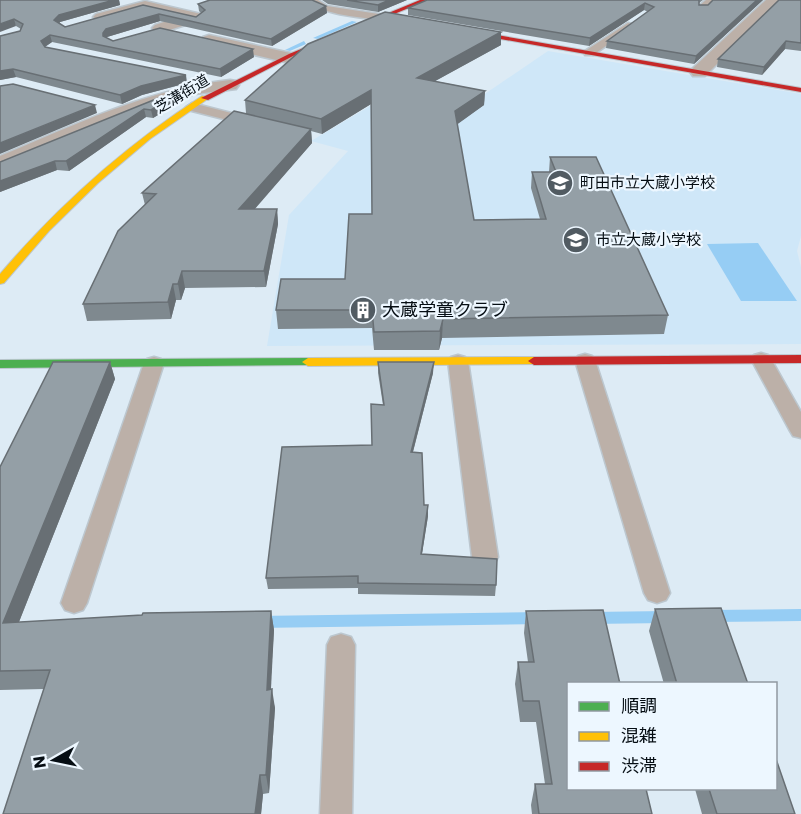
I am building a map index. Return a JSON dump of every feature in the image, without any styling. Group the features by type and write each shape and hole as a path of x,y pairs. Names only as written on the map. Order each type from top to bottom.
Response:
{"street":[{"path":"88,21 161,0"},
{"name":"芝溝街道","path":"0,281 52,220 78,194 134,146 192,107 230,85 425,0"},
{"path":"699,72 774,0"},
{"path":"145,5 196,16 154,30 289,58"},
{"path":"385,18 408,21"},
{"path":"442,27 801,90"},
{"path":"177,74 230,85"},
{"path":"0,164 122,112 194,89 230,85"},
{"path":"89,104 122,112"},
{"path":"0,364 801,359"}],"lane":[{"path":"313,0 326,8 385,18"},
{"path":"702,8 712,0"},
{"path":"589,53 636,21"},
{"path":"192,107 269,126"},
{"path":"761,359 801,431"},
{"path":"585,360 657,593"},
{"path":"458,361 485,557"},
{"path":"74,603 154,363"},
{"path":"336,814 341,645"}],"shaded area":[{"name":"町田市立大蔵小学校","path":"548,51 801,94 801,236 797,251 801,267 801,344 267,346 289,215 348,151 311,141 407,84 476,100"}],"water":[{"path":"758,243 797,301 741,301 707,244"}],"building":[{"path":"0,0 114,0 59,15 54,20 65,27 143,5 196,17 205,10 198,4 210,0 312,0 326,6 271,39 159,14 106,29 103,33 103,36 113,41 160,28 253,49 220,69 50,35 41,41 45,47 186,75 141,86 120,95 13,69 0,71 0,36 20,31 23,24 14,19 0,24"},
{"path":"347,0 389,0 378,5"},
{"path":"427,0 699,0 699,5 708,5 713,0 757,0 696,56 607,41 654,7 645,3 590,38 408,8"},
{"path":"779,0 801,0 801,43 786,41 764,67 718,59"},
{"path":"385,12 501,32 417,78 485,91 455,111 474,220 546,219 532,172 556,172 550,157 596,157 668,315 443,319 440,331 374,332 372,310 276,310 281,279 345,279 349,214 372,214 371,90 321,119 245,100 308,44"},
{"path":"13,84 95,105 0,143 0,86"},
{"path":"182,91 151,110 144,109 66,161 55,161 0,181 0,162 156,99"},
{"path":"234,111 311,129 239,209 277,209 264,271 182,271 178,284 173,284 168,302 83,304 118,231 156,194 142,193"},
{"path":"53,362 110,362 3,623 142,615 143,613 271,611 267,690 272,689 266,775 260,775 255,814 3,814 50,670 0,671 0,467"},
{"path":"378,362 434,362 411,452 422,453 424,505 428,505 421,554 497,559 496,585 358,583 358,576 266,578 282,447 372,445 371,404 384,405"},
{"path":"721,608 747,682 676,682 655,609"},
{"path":"603,610 620,682 567,682 567,790 646,790 652,814 539,814 535,784 552,784 539,701 523,701 518,662 534,662 526,611"},
{"path":"777,762 795,814 717,814 709,790 777,790"}],"waterway":[{"path":"316,38 354,22"},
{"path":"288,50 304,43"},
{"path":"709,616 801,615"},
{"path":"589,618 668,617"},
{"path":"256,622 542,618"}],"traffic: fast":[{"path":"0,364 308,362"}],"traffic: slow":[{"path":"0,281 22,254 95,181 148,137 205,98"},
{"path":"308,362 534,361"}],"traffic: jam":[{"path":"205,98 291,55 425,0"},
{"path":"457,30 801,90"},
{"path":"534,361 801,359"}],"place":[{"name":"町田市立大蔵小学校","path":"560,183"},
{"name":"市立大蔵小学校","path":"576,240"},
{"name":"大蔵学童クラブ","path":"363,310"}]}
